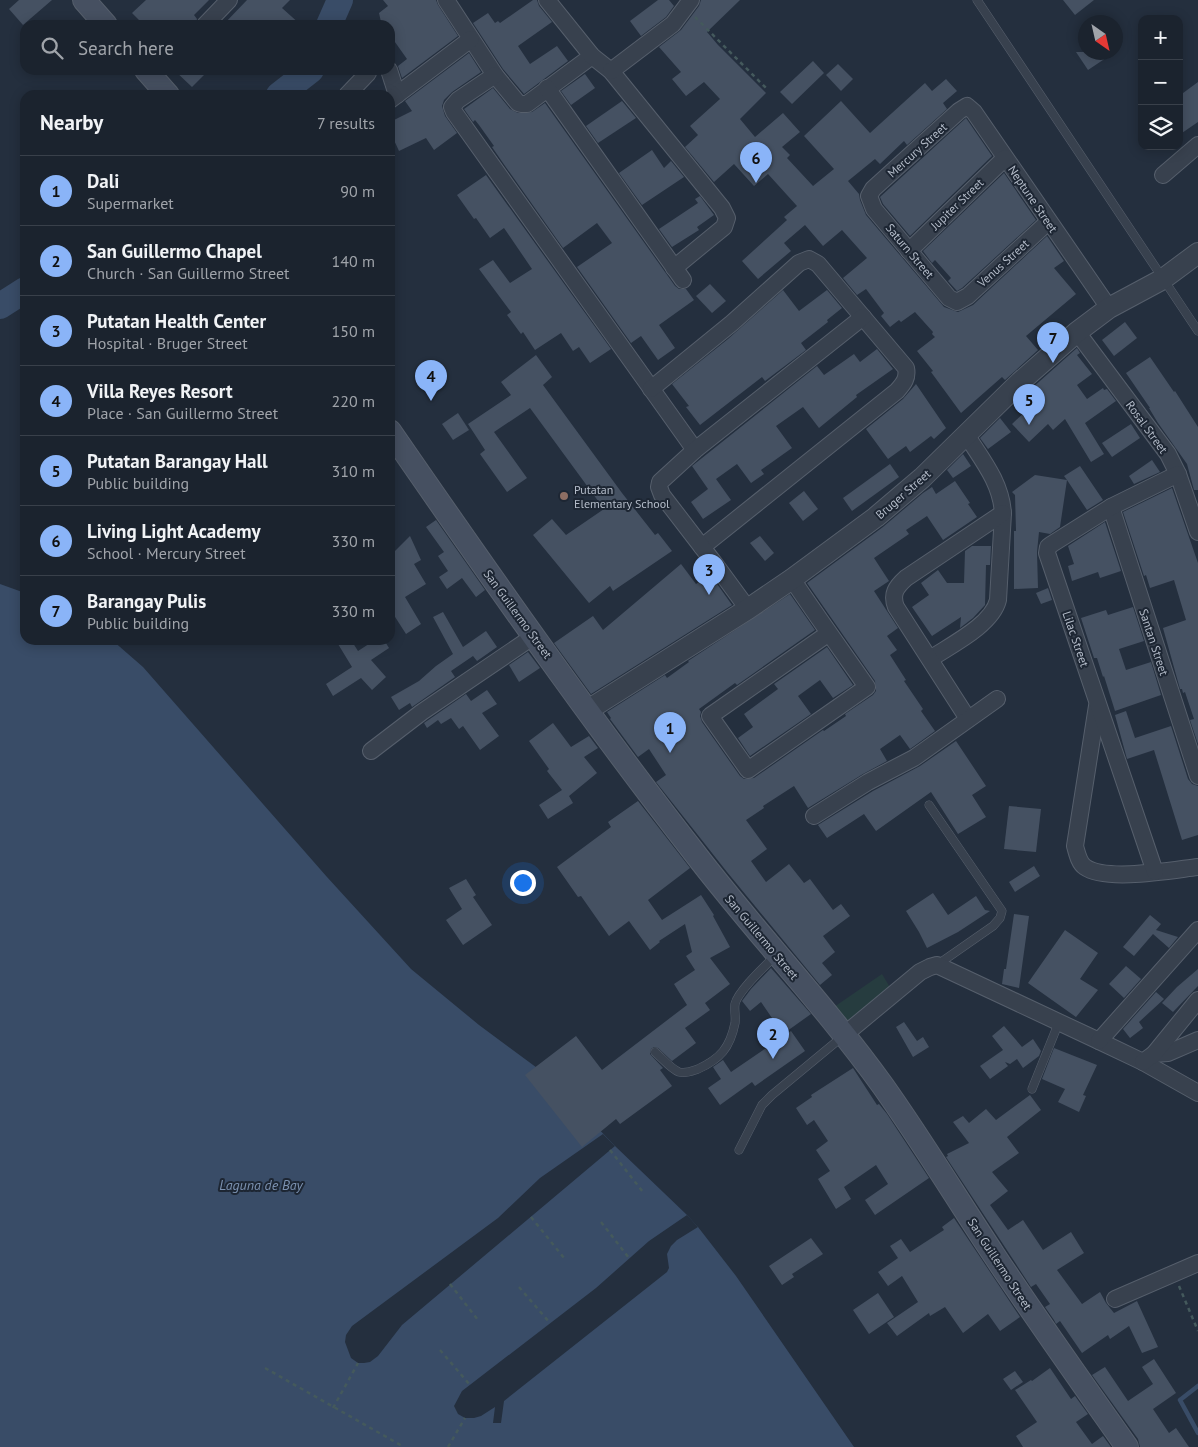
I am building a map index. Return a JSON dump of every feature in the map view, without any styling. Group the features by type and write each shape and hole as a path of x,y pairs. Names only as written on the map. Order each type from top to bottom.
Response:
{"main road":[{"path":"84,0 102,20"},
{"name":"San Guillermo Street","path":"395,438 534,636 688,845 776,955 844,1035 883,1086 1041,1325 1127,1447"}],"street":[{"path":"210,20 229,0"},
{"path":"446,0 495,75 518,103 527,104 592,56"},
{"path":"546,0 592,56 611,71 722,208 727,218 724,227 678,274 547,88"},
{"path":"611,71 674,24 688,4"},
{"path":"395,96 471,38"},
{"path":"352,90 366,75"},
{"path":"390,75 392,90"},
{"path":"495,75 458,100 452,108 454,112 695,450"},
{"name":"Neptune Street","path":"967,106 974,112 1109,308"},
{"name":"Mercury Street","path":"869,196 873,189 959,111 967,106"},
{"path":"1163,175 1198,145"},
{"name":"Jupiter Street","path":"910,251 1005,158"},
{"name":"Saturn Street","path":"869,196 874,209 948,298 957,302"},
{"name":"Venus Street","path":"957,302 968,296 1048,222"},
{"name":"Bruger Street","path":"588,710 748,609 876,517 922,478 1020,382 1077,332 1109,308 1163,279 1198,253"},
{"path":"651,389 732,323 798,263 809,259 818,264 906,368 908,376 903,384 702,547"},
{"path":"748,609 662,495 659,487 664,477 695,450 863,317"},
{"name":"Rosal Street","path":"1077,332 1168,454 1178,474 1198,532"},
{"path":"930,659 988,620 997,607 1003,513 1002,499 994,477 967,436"},
{"name":"Lilac Street","path":"1155,872 1047,553 1048,547 1052,544 1111,507 1178,474"},
{"name":"Santan Street","path":"1111,507 1198,776"},
{"path":"968,719 896,608 894,594 898,586 1003,513"},
{"path":"792,579 867,687 748,770 710,716 829,633"},
{"path":"371,751 422,712 534,636"},
{"path":"814,816 868,782 914,758 998,699"},
{"path":"1097,703 1075,846 1078,857 1084,867 1096,872 1117,874 1198,867"},
{"path":"1099,1041 1198,930"},
{"path":"844,1035 920,972 937,965 1099,1041 1149,1058 1198,1093"},
{"path":"1149,1058 1198,1000"},
{"path":"1149,1058 1198,1040"},
{"path":"1115,1299 1198,1263"}],"lane":[{"path":"977,0 1198,332"},
{"path":"929,805 1002,910 1000,918 994,926 937,965"},
{"path":"655,1052 677,1071 683,1073 691,1072 712,1062 723,1052 730,1041 736,1022 735,1004 738,998 757,974 776,955"},
{"path":"1032,1089 1059,1022"},
{"path":"739,1150 762,1105 772,1094 844,1035"}],"path":[{"path":"688,4 768,90"},
{"path":"610,1150 643,1192"},
{"path":"531,1217 564,1258"},
{"path":"601,1222 629,1258"},
{"path":"1173,1274 1198,1331"},
{"path":"450,1284 478,1320"},
{"path":"519,1287 550,1323"},
{"path":"440,1350 470,1385"},
{"path":"334,1408 358,1362"},
{"path":"265,1368 404,1447"},
{"path":"448,1447 465,1418"}],"green space":[{"path":"882,974 891,989 846,1023 834,1007"}],"water":[{"name":"Laguna de Bay","path":"0,584 20,591 20,645 118,645 143,667 327,877 411,969 479,1025 548,1076 615,1146 687,1215 736,1276 854,1447 0,1447"}],"pier":[{"path":"603,1134 615,1146 402,1325 378,1356 370,1362 364,1363 358,1363 351,1358 345,1342 346,1335 352,1326 498,1218 540,1178"},
{"path":"687,1215 698,1227 671,1246 667,1254 669,1268 667,1272 504,1401 501,1423 493,1423 495,1407 474,1418 465,1418 458,1414 454,1406 462,1391 596,1288 649,1241"}],"building":[{"path":"19,0 52,0 29,20 20,20 20,22 9,9"},
{"path":"146,0 209,0 194,15 197,20 139,20 132,13"},
{"path":"247,0 290,0 282,8 295,20 228,20"},
{"path":"383,0 436,0 458,36 402,78 398,66 407,59 395,42 395,20 381,20 379,13 388,6"},
{"path":"533,0 537,0 539,6 552,22 518,46 530,64 557,46 568,61 524,94 503,69 473,23 488,13 495,23 498,21 500,23"},
{"path":"658,0 669,0 674,6 666,17 641,36 630,21"},
{"path":"701,0 740,0 707,32 766,93 740,119 755,137 783,113 800,132 782,147 790,155 787,158 813,186 834,169 804,136 841,101 870,133 925,83 932,91 946,79 957,91 943,103 947,109 907,145 904,141 880,164 875,159 848,181 859,194 866,215 944,307 958,312 973,305 1047,236 1064,261 1054,268 1076,294 1026,336 1038,350 1005,380 1002,377 961,413 917,351 935,337 932,334 933,332 915,312 890,327 881,316 884,313 866,289 857,295 843,278 867,258 842,230 823,246 805,225 784,243 791,251 758,279 742,261 787,220 784,217 797,206 768,174 754,186 734,164 714,182 685,147 698,135 690,126 720,99 704,82 686,96 672,79 681,72 659,47 681,30 699,6"},
{"path":"1063,0 1094,0 1075,15"},
{"path":"469,53 481,72 452,92 444,100 442,106 445,116 457,133 434,150 426,138 399,151 395,142 395,120 412,111 405,101"},
{"path":"1081,60 1103,60 1088,70"},
{"path":"813,61 824,73 792,104 780,92"},
{"path":"838,64 853,79 841,91 826,75"},
{"path":"585,74 595,88 571,105 561,91"},
{"path":"179,75 204,75 192,87"},
{"path":"1198,82 1198,122 1183,132 1183,105 1183,93"},
{"path":"493,88 510,109 518,113 532,112 545,103 675,286 679,289 686,289 694,300 659,325 675,348 658,360 641,336 631,343 577,267 612,243 597,223 563,248 492,147 494,146 475,120 473,122 464,109"},
{"path":"622,101 636,118 598,143 586,126"},
{"path":"966,118 992,156 910,236 883,204 880,197"},
{"path":"652,150 664,168 671,161 684,177 642,205 619,173"},
{"path":"1004,173 1036,220 957,291 948,281 951,278 935,260 932,263 923,251"},
{"path":"486,175 611,349 590,363 579,347 573,351 561,333 535,350 523,332 521,334 507,315 511,312 479,269 493,260 510,283 532,269 504,228 490,238 457,195"},
{"path":"700,196 714,215 697,227 699,230 672,247 659,229 698,203 695,199"},
{"path":"710,284 726,301 712,313 696,296"},
{"path":"783,290 799,311 827,290 842,308 827,320 828,322 801,343 806,350 765,381 762,377 700,425 686,407 689,406 672,384 728,339"},
{"path":"1125,322 1137,338 1114,356 1102,340"},
{"path":"1077,348 1080,353 1077,355 1092,374 1077,385 1087,399 1103,388 1104,390 1107,389 1116,401 1085,423 1104,454 1091,462 1065,419 1053,430 1048,424 1029,442 1012,424 1031,406 1022,397"},
{"path":"877,349 893,369 856,395 857,397 819,428 803,407 776,426 792,448 761,470 764,474 751,483 737,464 716,479 731,500 703,519 691,502 708,489 692,466 817,366 824,375 854,354 860,362"},
{"path":"536,355 552,377 543,385 622,493 655,535 658,533 672,551 613,591 610,586 589,603 533,535 552,519 566,535 604,509 530,408 494,432 527,478 507,492 480,454 485,450 468,424 511,395 501,382"},
{"path":"1150,357 1198,427 1198,490 1194,490 1187,464 1126,373"},
{"path":"916,384 946,428 934,439 931,436 910,452 906,446 888,459 866,429 903,399"},
{"path":"458,413 469,430 453,440 442,424"},
{"path":"1000,418 1011,432 988,449 980,438"},
{"path":"1131,424 1140,438 1112,457 1102,443"},
{"path":"963,454 971,466 953,478 947,470"},
{"path":"1152,460 1160,472 1134,484 1129,476"},
{"path":"890,464 899,477 852,511 843,498"},
{"path":"1080,466 1103,500 1087,510 1064,476"},
{"path":"1035,475 1067,480 1060,527 1050,534 1039,532 1037,552 1038,588 1014,589 1014,531 1016,531 1015,495 1012,492"},
{"path":"955,481 977,517 943,540 927,516 906,530 909,534 874,558 889,581 874,591 898,628 887,636 897,650 890,655 906,680 904,681 923,709 921,711 935,731 910,749 900,735 880,749 887,761 808,808 794,786 763,806 764,808 746,820 767,849 751,861 766,882 789,864 804,883 810,879 833,910 841,904 850,916 823,936 835,952 822,963 832,975 820,985 656,782 666,775 649,749 638,757 610,719 607,712 665,675 667,678 688,661 790,594 815,630 737,685 735,683 699,709 702,722 740,776 744,779 754,778 846,716 845,714 876,691 875,681 807,583 883,527 923,493 932,487 936,494"},
{"path":"1172,488 1198,563 1198,744 1190,720 1194,719 1185,692 1183,693 1182,689 1180,689 1163,628 1186,620 1174,580 1150,588 1146,575 1144,576 1123,512"},
{"path":"804,491 818,509 803,521 789,503"},
{"path":"436,520 485,590 476,597 462,578 447,589 439,577 448,571 438,556 444,552 426,527"},
{"path":"1105,522 1121,571 1100,578 1098,572 1072,581 1068,566 1074,564 1068,546"},
{"path":"410,536 421,560 414,564 426,584 405,597 421,624 406,634 395,617 395,551"},
{"path":"760,536 774,553 765,561 750,543"},
{"path":"972,546 991,546 990,565 986,565 985,605 960,628 961,617 932,636 912,607 929,595 921,583 938,570 947,583 964,583 965,551"},
{"path":"681,564 696,584 710,574 732,605 591,694 554,643 593,616 603,630"},
{"path":"1048,588 1052,600 1041,604 1036,593"},
{"path":"1133,607 1144,641 1119,649 1126,670 1151,662 1161,695 1115,711 1104,676 1097,658 1094,658 1081,618 1106,610 1108,615"},
{"path":"443,612 463,647 486,631 497,647 477,661 473,656 451,671 455,677 412,707 410,703 399,710 391,697 419,681 453,654 433,617"},
{"path":"339,645 354,645 358,651 367,645 387,645 389,648 371,660 386,677 372,690 361,678 333,696 326,684 352,667"},
{"path":"827,647 853,685 833,698 820,680 798,696 811,714 750,756 738,738 753,727 744,714 778,689 774,684"},
{"path":"528,652 540,668 519,682 509,665"},
{"path":"487,690 497,704 482,713 499,736 480,750 463,726 459,729 451,718 441,724 438,720 427,728 424,723 466,694 471,701"},
{"path":"1126,711 1135,738 1171,726 1188,779 1192,784 1198,786 1198,835 1182,840 1154,750 1127,759 1115,715"},
{"path":"553,723 571,747 589,736 598,748 584,757 597,773 569,796 573,803 548,819 539,805 562,790 547,771 549,769 529,741"},
{"path":"956,741 986,786 972,795 986,817 958,834 931,792 876,831 864,814 827,838 818,825 873,791 920,766"},
{"path":"638,801 690,868 648,900 662,920 701,895 714,915 730,947 710,958 730,984 705,1003 710,1010 685,1028 696,1043 672,1061 658,1048 654,1047 651,1049 650,1054 663,1068 660,1070 672,1086 620,1124 616,1119 582,1147 525,1075 576,1036 602,1070 687,1005 674,984 695,970 686,956 692,952 685,924 659,941 650,950 629,921 609,936 581,896 578,897 557,867 611,827 608,822"},
{"path":"1009,806 1041,809 1036,852 1004,849"},
{"path":"1034,866 1040,876 1015,892 1009,882"},
{"path":"466,879 476,895 473,897 492,925 463,945 446,920 462,909 449,888"},
{"path":"933,893 948,915 976,896 985,910 990,911 958,932 927,948 906,911"},
{"path":"1014,914 1029,916 1019,988 1002,984"},
{"path":"1150,915 1161,924 1156,930 1178,937 1169,948 1153,934 1134,956 1123,947"},
{"path":"1065,930 1098,953 1080,979 1098,990 1076,1017 1028,983"},
{"path":"1126,966 1141,979 1124,998 1109,984"},
{"path":"771,968 811,1014 783,1034 761,1002 750,1011 742,1001"},
{"path":"1198,969 1198,986 1173,1012 1162,1003"},
{"path":"1156,992 1164,999 1139,1022 1143,1028 1130,1038 1123,1029"},
{"path":"904,1022 917,1041 923,1037 929,1047 913,1057 896,1027"},
{"path":"1004,1026 1022,1047 1033,1039 1041,1051 1039,1056 1023,1068 1017,1059 1010,1064 1005,1062 1008,1066 990,1079 980,1066 1003,1050 992,1036"},
{"path":"791,1031 805,1051 755,1086 752,1082 720,1105 708,1088 721,1079 713,1067 723,1060 731,1072"},
{"path":"1054,1048 1097,1065 1083,1095 1086,1096 1079,1112 1058,1102 1065,1089 1042,1079"},
{"path":"853,1068 877,1105 879,1104 887,1114 929,1178 875,1215 865,1200 888,1184 876,1165 844,1187 851,1199 836,1209 818,1179 830,1171 816,1150 828,1141 814,1120 807,1125 796,1108 812,1097 811,1095"},
{"path":"1030,1095 1041,1110 1007,1137 1019,1153 992,1172 1008,1191 990,1205 1008,1230 1023,1220 1043,1250 1071,1232 1084,1253 1057,1270 1082,1304 1100,1292 1114,1313 1137,1301 1158,1347 1142,1353 1129,1326 1110,1339 1108,1335 1082,1353 1060,1321 1056,1324 1045,1307 1050,1304 1036,1284 1031,1287 946,1157 948,1156 947,1154 969,1143 953,1122 963,1116 969,1123 986,1109 996,1120"},
{"path":"954,1218 1020,1317 1000,1331 988,1314 963,1333 945,1307 930,1316 929,1313 897,1336 887,1323 918,1302 902,1276 888,1286 878,1272 898,1258 890,1246 901,1239 910,1252 944,1230 942,1227"},
{"path":"811,1238 823,1254 792,1274 794,1277 782,1285 769,1266"},
{"path":"878,1293 894,1317 869,1334 853,1310"},
{"path":"1154,1359 1176,1393 1153,1409 1169,1433 1176,1428 1189,1447 1140,1447 1138,1439 1092,1375 1105,1367 1128,1401 1153,1384 1142,1367"},
{"path":"1050,1368 1071,1399 1075,1396 1088,1414 1076,1422 1092,1444 1103,1436 1111,1447 1023,1447 1016,1436 1037,1422 1015,1390"},
{"path":"1015,1371 1023,1382 1011,1390 1003,1379"}],"waterway":[{"path":"331,20 340,0"},
{"path":"285,90 305,75"},
{"path":"0,306 20,293"},
{"path":"1198,1386 1180,1400 1198,1433"}],"place":[{"name":"Living Light Academy","path":"756,183"},
{"name":"Barangay Pulis","path":"1053,363"},
{"name":"Villa Reyes Resort","path":"431,401"},
{"name":"Putatan Barangay Hall","path":"1029,425"},
{"name":"Putatan Elementary School","path":"564,496"},
{"name":"Putatan Health Center","path":"709,595"},
{"name":"Dali","path":"670,753"},
{"name":"San Guillermo Chapel","path":"773,1059"}]}
